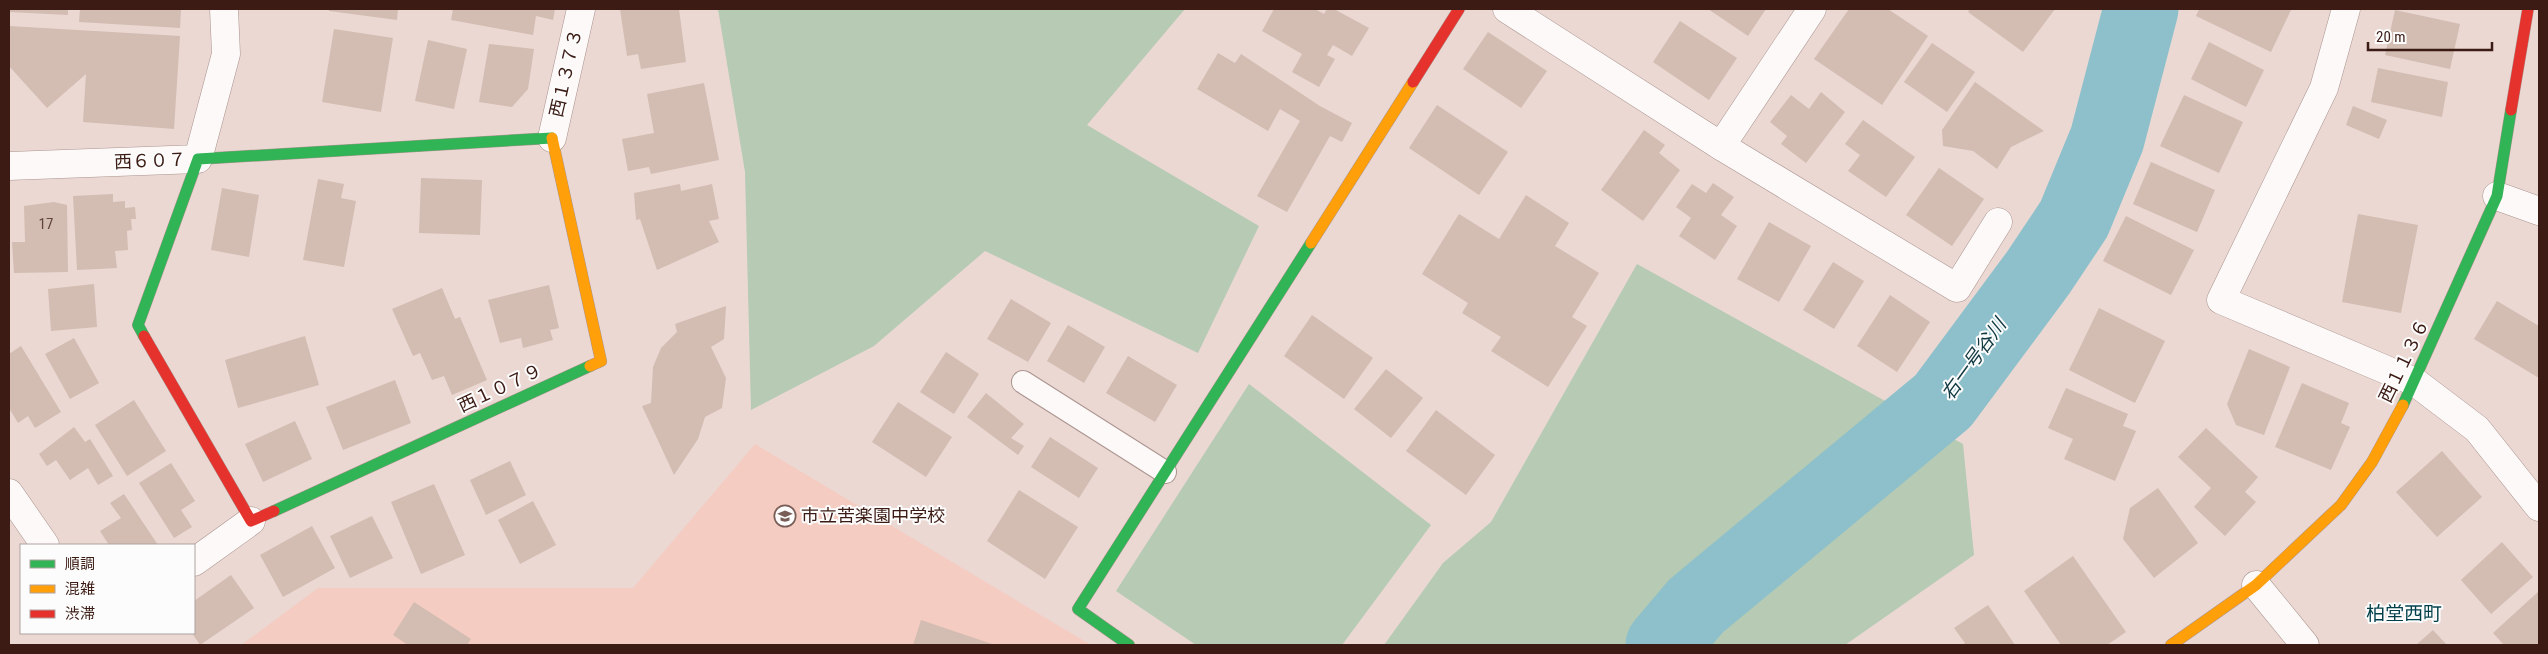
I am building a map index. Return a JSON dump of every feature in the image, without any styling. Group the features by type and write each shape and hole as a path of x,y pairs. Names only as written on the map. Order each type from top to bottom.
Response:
{"street":[{"name":"西６０７","path":"9,166 198,159 226,54 224,9"},
{"name":"西１３７３","path":"552,138 581,9"},
{"path":"1129,645 1078,609 1459,9"},
{"path":"1507,9 1721,146 1957,288 1998,222"},
{"path":"1721,146 1812,9"},
{"path":"2346,9 2324,88 2221,300 2415,382 2477,429 2539,507"},
{"name":"西１１３６","path":"2171,645 2256,585 2341,505 2372,462 2415,382 2497,196 2528,9"},
{"path":"195,561 251,521 138,325 198,159 552,138"},
{"name":"西１０７９","path":"251,521 601,361 552,138"},
{"path":"2497,196 2539,212"},
{"path":"9,493 44,544"},
{"path":"2256,585 2305,645"}],"lane":[{"path":"1023,382 1165,472"}],"shaded area":[{"name":"市立苦楽園中学校","path":"755,444 1091,645 241,645 318,588 633,588"}],"green space":[{"path":"718,9 1185,9 1087,125 1259,226 1198,353 985,251 874,346 751,410 745,172"},
{"path":"1637,264 1963,444 1974,555 1845,645 1384,645 1443,563 1491,522"},
{"path":"1249,384 1431,525 1342,645 1196,645 1116,591"}],"building":[{"path":"9,9 68,9 68,15 9,12"},
{"path":"80,9 181,9 180,28 79,22"},
{"path":"329,9 398,9 397,20 329,11"},
{"path":"453,9 555,9 553,20 536,16 533,35 451,20"},
{"path":"620,9 679,9 686,62 641,69 638,54 627,56"},
{"path":"1274,9 1315,9 1324,14 1327,9 1334,9 1369,28 1352,56 1333,45 1327,55 1335,59 1319,87 1292,72 1302,54 1262,31"},
{"path":"1708,9 1766,9 1748,36"},
{"path":"1849,9 1888,9 1928,36 1882,105 1814,59"},
{"path":"1970,9 2055,9 2023,52 1968,12"},
{"path":"2199,9 2291,10 2271,52 2196,16"},
{"path":"2395,10 2460,24 2450,69 2385,55"},
{"path":"1680,21 1737,58 1709,100 1653,62"},
{"path":"9,26 180,36 174,129 83,122 86,74 47,108 9,66"},
{"path":"334,29 393,38 381,112 322,102"},
{"path":"1488,32 1547,71 1521,108 1463,69"},
{"path":"428,40 467,49 454,109 415,101"},
{"path":"2209,42 2264,70 2246,107 2191,79"},
{"path":"1932,43 1975,72 1947,112 1904,82"},
{"path":"489,44 534,49 528,89 512,107 479,102"},
{"path":"1218,53 1235,63 1241,54 1320,106 1352,123 1342,142 1330,136 1287,212 1257,196 1300,121 1280,109 1268,131 1197,89"},
{"path":"2378,68 2448,82 2442,117 2371,102"},
{"path":"1975,82 2044,131 2011,147 1997,169 1973,151 1943,146 1942,130"},
{"path":"704,83 719,160 651,174 649,167 628,171 622,139 654,133 647,94"},
{"path":"1821,92 1845,112 1806,163 1781,144 1787,136 1770,122 1791,95 1809,109"},
{"path":"2184,95 2243,122 2219,173 2160,146"},
{"path":"1437,105 1508,152 1479,195 1409,148"},
{"path":"2353,106 2387,120 2379,139 2346,125"},
{"path":"1863,120 1915,157 1886,197 1848,171 1860,155 1845,144"},
{"path":"1644,130 1665,145 1659,153 1680,170 1643,221 1601,190"},
{"path":"2151,162 2215,190 2197,232 2133,204"},
{"path":"1939,168 1984,199 1952,246 1906,215"},
{"path":"421,178 482,180 480,235 419,233"},
{"path":"318,179 344,184 341,198 356,201 344,267 303,260"},
{"path":"1713,183 1734,197 1721,215 1737,226 1715,260 1679,236 1691,218 1676,207 1692,184 1706,193"},
{"path":"680,184 681,191 712,184 719,219 709,221 719,242 657,270 640,219 636,220 634,193"},
{"path":"222,188 259,195 249,257 211,250"},
{"path":"113,194 113,202 125,201 125,208 135,207 136,219 131,219 132,230 127,231 128,250 115,251 117,268 77,270 73,196"},
{"path":"1526,195 1569,223 1555,246 1599,273 1572,317 1587,326 1548,387 1491,351 1501,337 1462,313 1468,303 1422,274 1459,214 1499,239"},
{"path":"54,202 67,205 68,272 14,273 12,242 25,242 24,206"},
{"path":"2358,214 2418,225 2401,313 2342,302"},
{"path":"2126,216 2194,250 2171,295 2103,261"},
{"path":"1769,222 1811,246 1779,302 1737,279"},
{"path":"1833,262 1864,281 1834,329 1803,310"},
{"path":"94,284 97,327 51,331 48,289"},
{"path":"549,285 559,328 550,330 553,340 523,348 521,338 500,343 488,300"},
{"path":"442,288 455,319 460,317 487,380 452,395 444,376 432,380 420,353 413,356 392,309"},
{"path":"1890,295 1930,322 1897,372 1857,346"},
{"path":"1011,299 1051,323 1028,362 987,339"},
{"path":"2497,301 2539,326 2539,378 2474,339"},
{"path":"726,306 724,339 711,347 726,378 722,408 705,417 698,439 674,475 642,406 651,403 653,367 661,348 677,332 675,324"},
{"path":"2099,308 2165,341 2135,403 2069,370"},
{"path":"1312,315 1373,358 1344,399 1284,356"},
{"path":"1068,325 1105,347 1084,383 1047,361"},
{"path":"305,336 319,385 238,408 225,360"},
{"path":"74,338 99,383 70,399 45,354"},
{"path":"21,346 61,412 35,428 28,416 18,423 9,408 9,354"},
{"path":"2249,349 2290,367 2264,435 2236,425 2227,404"},
{"path":"946,352 979,374 954,414 920,392"},
{"path":"1128,356 1177,385 1155,422 1106,393"},
{"path":"1386,369 1423,398 1391,438 1354,409"},
{"path":"395,380 411,423 343,450 326,407"},
{"path":"2302,383 2349,403 2341,423 2350,427 2331,470 2275,447"},
{"path":"2066,388 2128,414 2123,426 2136,431 2115,481 2064,459 2073,439 2048,428"},
{"path":"986,393 1024,424 1011,438 1024,446 1018,455 967,417"},
{"path":"134,400 166,451 127,476 95,425"},
{"path":"898,402 952,437 926,477 872,442"},
{"path":"1436,410 1495,455 1466,495 1406,451"},
{"path":"295,421 312,459 263,482 245,444"},
{"path":"74,427 85,442 90,439 113,476 98,485 88,468 70,480 56,460 47,466 39,454"},
{"path":"2206,428 2258,477 2245,492 2256,502 2225,536 2194,507 2211,488 2178,457"},
{"path":"1050,437 1098,468 1079,498 1031,467"},
{"path":"2442,451 2482,497 2437,537 2396,492"},
{"path":"510,461 526,495 486,515 470,480"},
{"path":"171,463 195,501 181,510 192,527 174,538 139,483"},
{"path":"434,484 465,555 421,574 391,502"},
{"path":"2158,488 2198,543 2154,578 2123,539 2130,508"},
{"path":"1019,490 1078,527 1045,579 987,541"},
{"path":"124,494 157,544 108,544 100,531 121,518 110,503"},
{"path":"533,501 556,545 520,564 498,520"},
{"path":"372,516 393,558 350,578 330,536"},
{"path":"312,526 335,568 283,597 260,555"},
{"path":"2502,542 2533,577 2491,614 2461,580"},
{"path":"2073,556 2126,632 2107,645 2061,645 2024,591"},
{"path":"231,575 254,608 200,645 193,634 195,634 195,600"},
{"path":"2539,591 2539,645 2504,645 2493,633"},
{"path":"414,602 471,639 467,645 408,645 393,635"},
{"path":"1988,605 2015,645 1962,645 1965,643 1954,628"},
{"path":"921,620 995,645 913,645"},
{"path":"2433,630 2447,645 2416,645"}],"waterway":[{"name":"右一号谷川","path":"1663,645 1696,606 1943,401 2038,273 2074,219 2107,139 2141,9"}],"traffic: fast":[{"path":"2403,405 2497,196 2511,110"},
{"path":"144,336 138,325 198,159 552,138"},
{"path":"1129,645 1078,609 1311,243"},
{"path":"274,511 590,366"}],"traffic: slow":[{"path":"1311,243 1413,82"},
{"path":"552,138 601,361 590,366"},
{"path":"2171,645 2256,585 2341,505 2372,462 2403,405"}],"traffic: jam":[{"path":"1413,82 1459,9"},
{"path":"2511,110 2528,9"},
{"path":"144,336 251,521 274,511"}],"place":[{"name":"市立苦楽園中学校","path":"785,516"}],"district":[{"name":"柏堂西町","path":"2404,613"}]}
